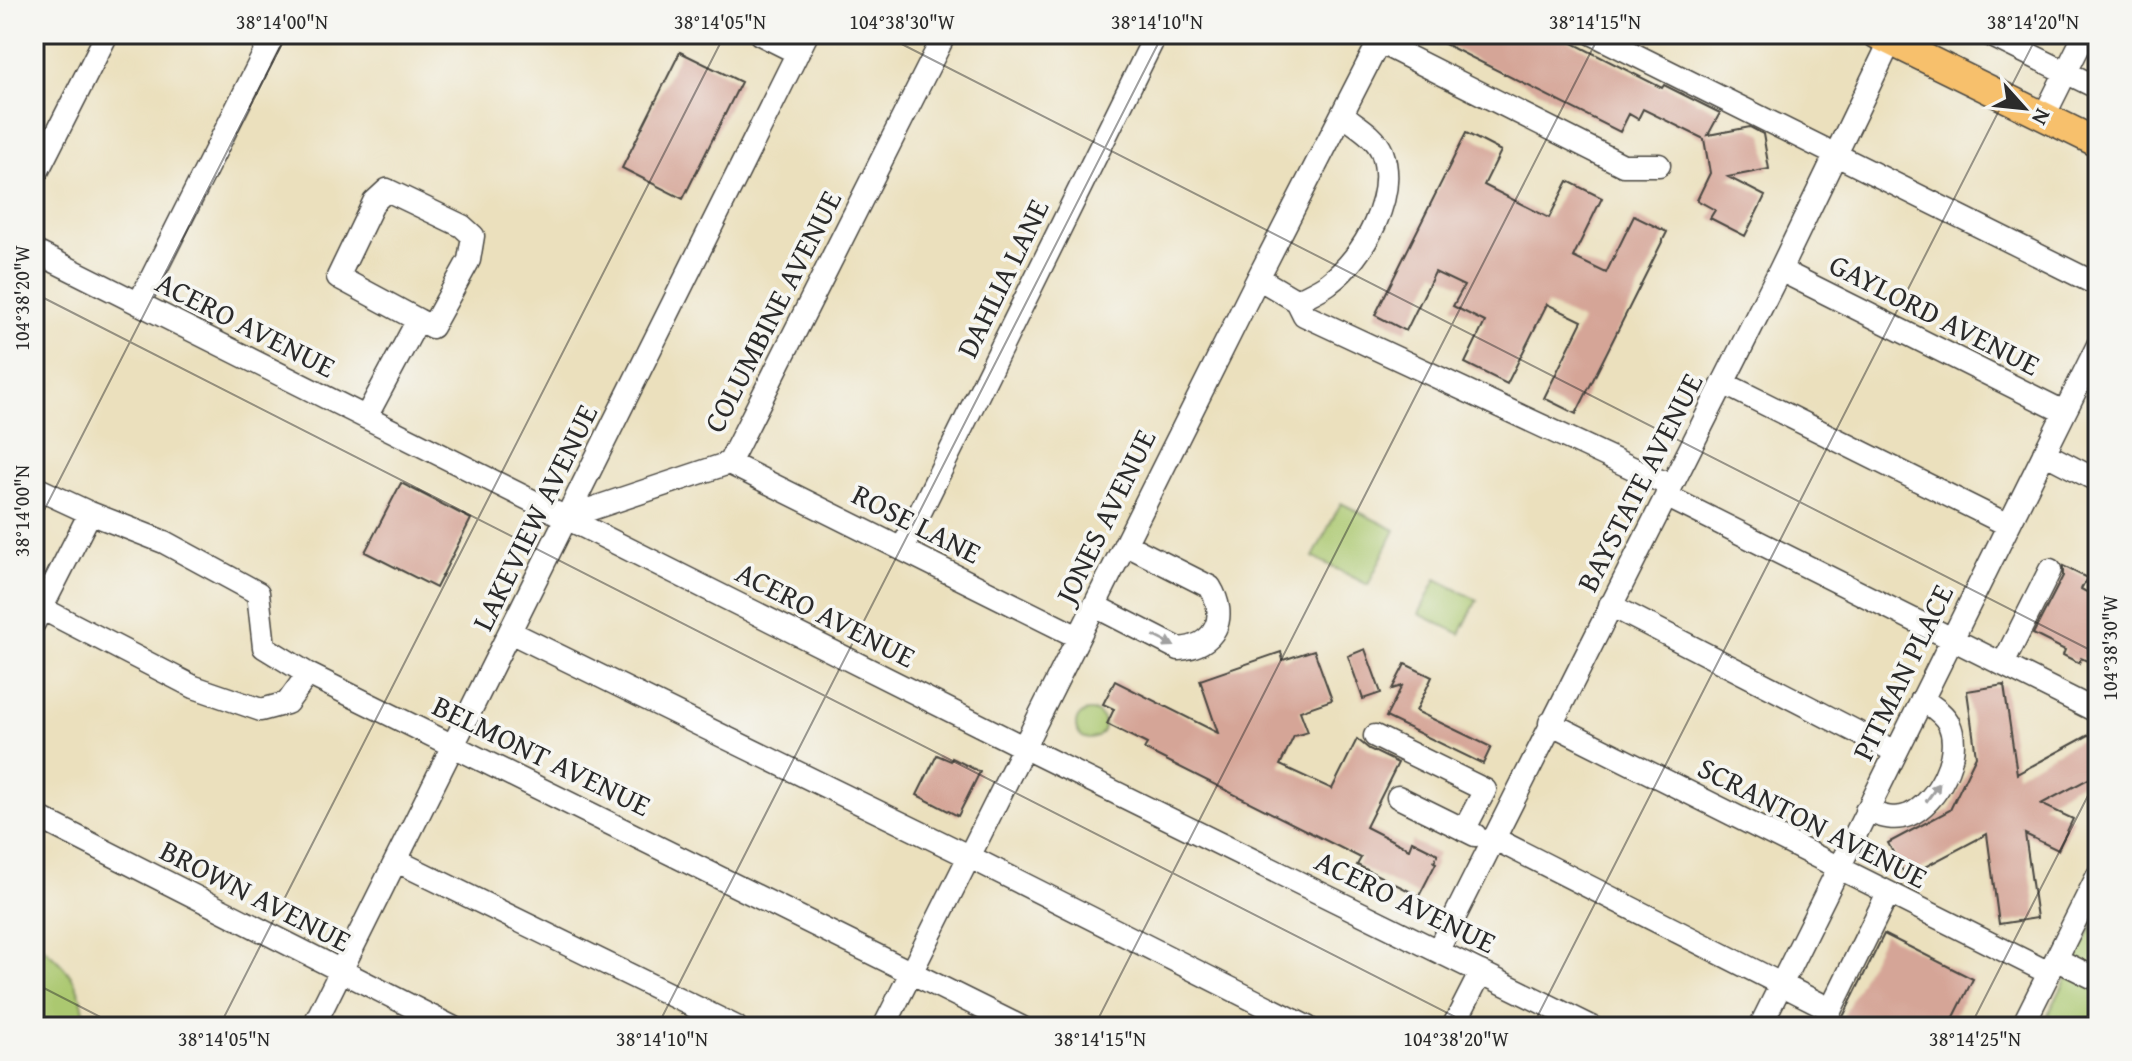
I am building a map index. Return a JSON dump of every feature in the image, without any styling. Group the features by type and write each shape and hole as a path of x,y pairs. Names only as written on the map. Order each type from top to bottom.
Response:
{"main road":[{"path":"1885,37 2098,143"}],"street":[{"path":"34,178 107,34"},
{"path":"139,303 274,34"},
{"path":"760,34 802,43"},
{"name":"COLUMBINE AVENUE","path":"567,517 729,463 945,34"},
{"name":"DAHLIA LANE","path":"902,549 1156,34"},
{"path":"1593,34 2098,285"},
{"path":"1988,34 2098,88"},
{"path":"2031,55 2041,34"},
{"path":"2044,116 2085,34"},
{"name":"BAYSTATE AVENUE","path":"1438,950 1780,270 1835,154 1885,37"},
{"path":"1381,38 1623,165 1659,165"},
{"name":"JONES AVENUE","path":"884,1027 1381,38"},
{"name":"LAKEVIEW AVENUE","path":"313,1027 802,43"},
{"path":"1297,301 1329,284 1353,261 1383,207 1386,180 1381,152 1372,138 1342,114"},
{"path":"387,190 462,226 473,236 469,260 432,327 418,320 338,277 374,202 387,190"},
{"name":"ACERO AVENUE","path":"34,251 1025,748 1592,1027"},
{"name":"GAYLORD AVENUE","path":"1780,270 2064,412"},
{"path":"1258,278 1297,301 1304,315 1669,491 2098,712"},
{"path":"366,417 418,320"},
{"name":"PITMAN PLACE","path":"1760,1027 2064,412 2095,356"},
{"path":"1723,383 2008,525"},
{"path":"2044,453 2098,481"},
{"name":"ROSE LANE","path":"729,463 1078,637"},
{"path":"34,487 90,513 38,616 194,687 261,710 287,703 308,674"},
{"name":"BELMONT AVENUE","path":"90,513 164,542 258,593 264,647 308,674 1021,1027"},
{"path":"1095,606 1179,649 1203,643 1218,623 1220,610 1210,587 1125,544"},
{"path":"2003,664 2050,570"},
{"path":"1610,605 1896,752"},
{"path":"510,632 970,857 1307,1027"},
{"path":"1866,811 1885,817 1907,816 1925,803 1942,781 1952,753 1949,725 1922,699"},
{"name":"SCRANTON AVENUE","path":"1550,723 1888,893 2053,966 2098,980"},
{"path":"1375,736 1485,790 1464,830"},
{"path":"1398,797 1464,830 1492,840 1781,984 1826,1018 1888,893"},
{"name":"BROWN AVENUE","path":"34,815 452,1027"},
{"path":"397,861 736,1027"},
{"path":"2022,1027 2098,875"},
{"path":"1453,1027 1481,972"}],"green space":[{"path":"1341,503 1395,530 1368,585 1313,557"},
{"path":"1436,579 1477,600 1460,634 1419,614"},
{"path":"1090,711 1100,715 1104,725 1100,735 1090,739 1080,735 1076,725 1080,715"},
{"path":"2098,916 2098,1027 2042,1027"},
{"path":"34,940 56,959 77,987 86,1027 34,1027"}],"building":[{"path":"1425,34 1555,34 1662,88 1664,85 1720,113 1708,135 1750,127 1763,134 1769,169 1728,177 1765,196 1745,236 1710,218 1715,210 1697,200 1710,173 1704,139 1643,109 1638,119 1629,114 1620,132"},
{"path":"680,52 741,82 683,199 622,168"},
{"path":"1466,133 1501,151 1484,185 1549,218 1568,181 1602,198 1573,257 1606,273 1634,216 1667,232 1576,414 1544,398 1582,321 1547,304 1507,384 1465,363 1485,322 1453,306 1464,286 1435,272 1406,331 1375,315"},
{"path":"401,483 471,519 436,588 365,552"},
{"path":"2063,566 2087,578 2081,589 2098,598 2098,666 2081,658 2079,663 2063,655 2065,650 2033,634 2063,576"},
{"path":"1365,649 1381,693 1363,699 1348,656"},
{"path":"1314,650 1332,700 1300,711 1308,732 1294,736 1280,765 1332,789 1357,739 1369,749 1398,763 1366,827 1409,849 1412,841 1438,854 1419,896 1357,865 1361,858 1144,749 1147,744 1107,724 1114,709 1103,704 1115,681 1218,733 1200,680 1281,652 1283,660"},
{"path":"1405,664 1432,677 1416,711 1491,747 1483,764 1386,717 1402,686 1392,689"},
{"path":"2004,685 2017,774 2098,730 2098,774 2041,804 2073,819 2058,850 2025,834 2037,918 1999,924 1987,834 1906,877 1888,843 1950,810 1976,756 1967,691"},
{"path":"937,755 951,761 952,758 980,772 958,816 917,795"},
{"path":"1884,934 1973,979 1949,1027 1838,1027"}]}
